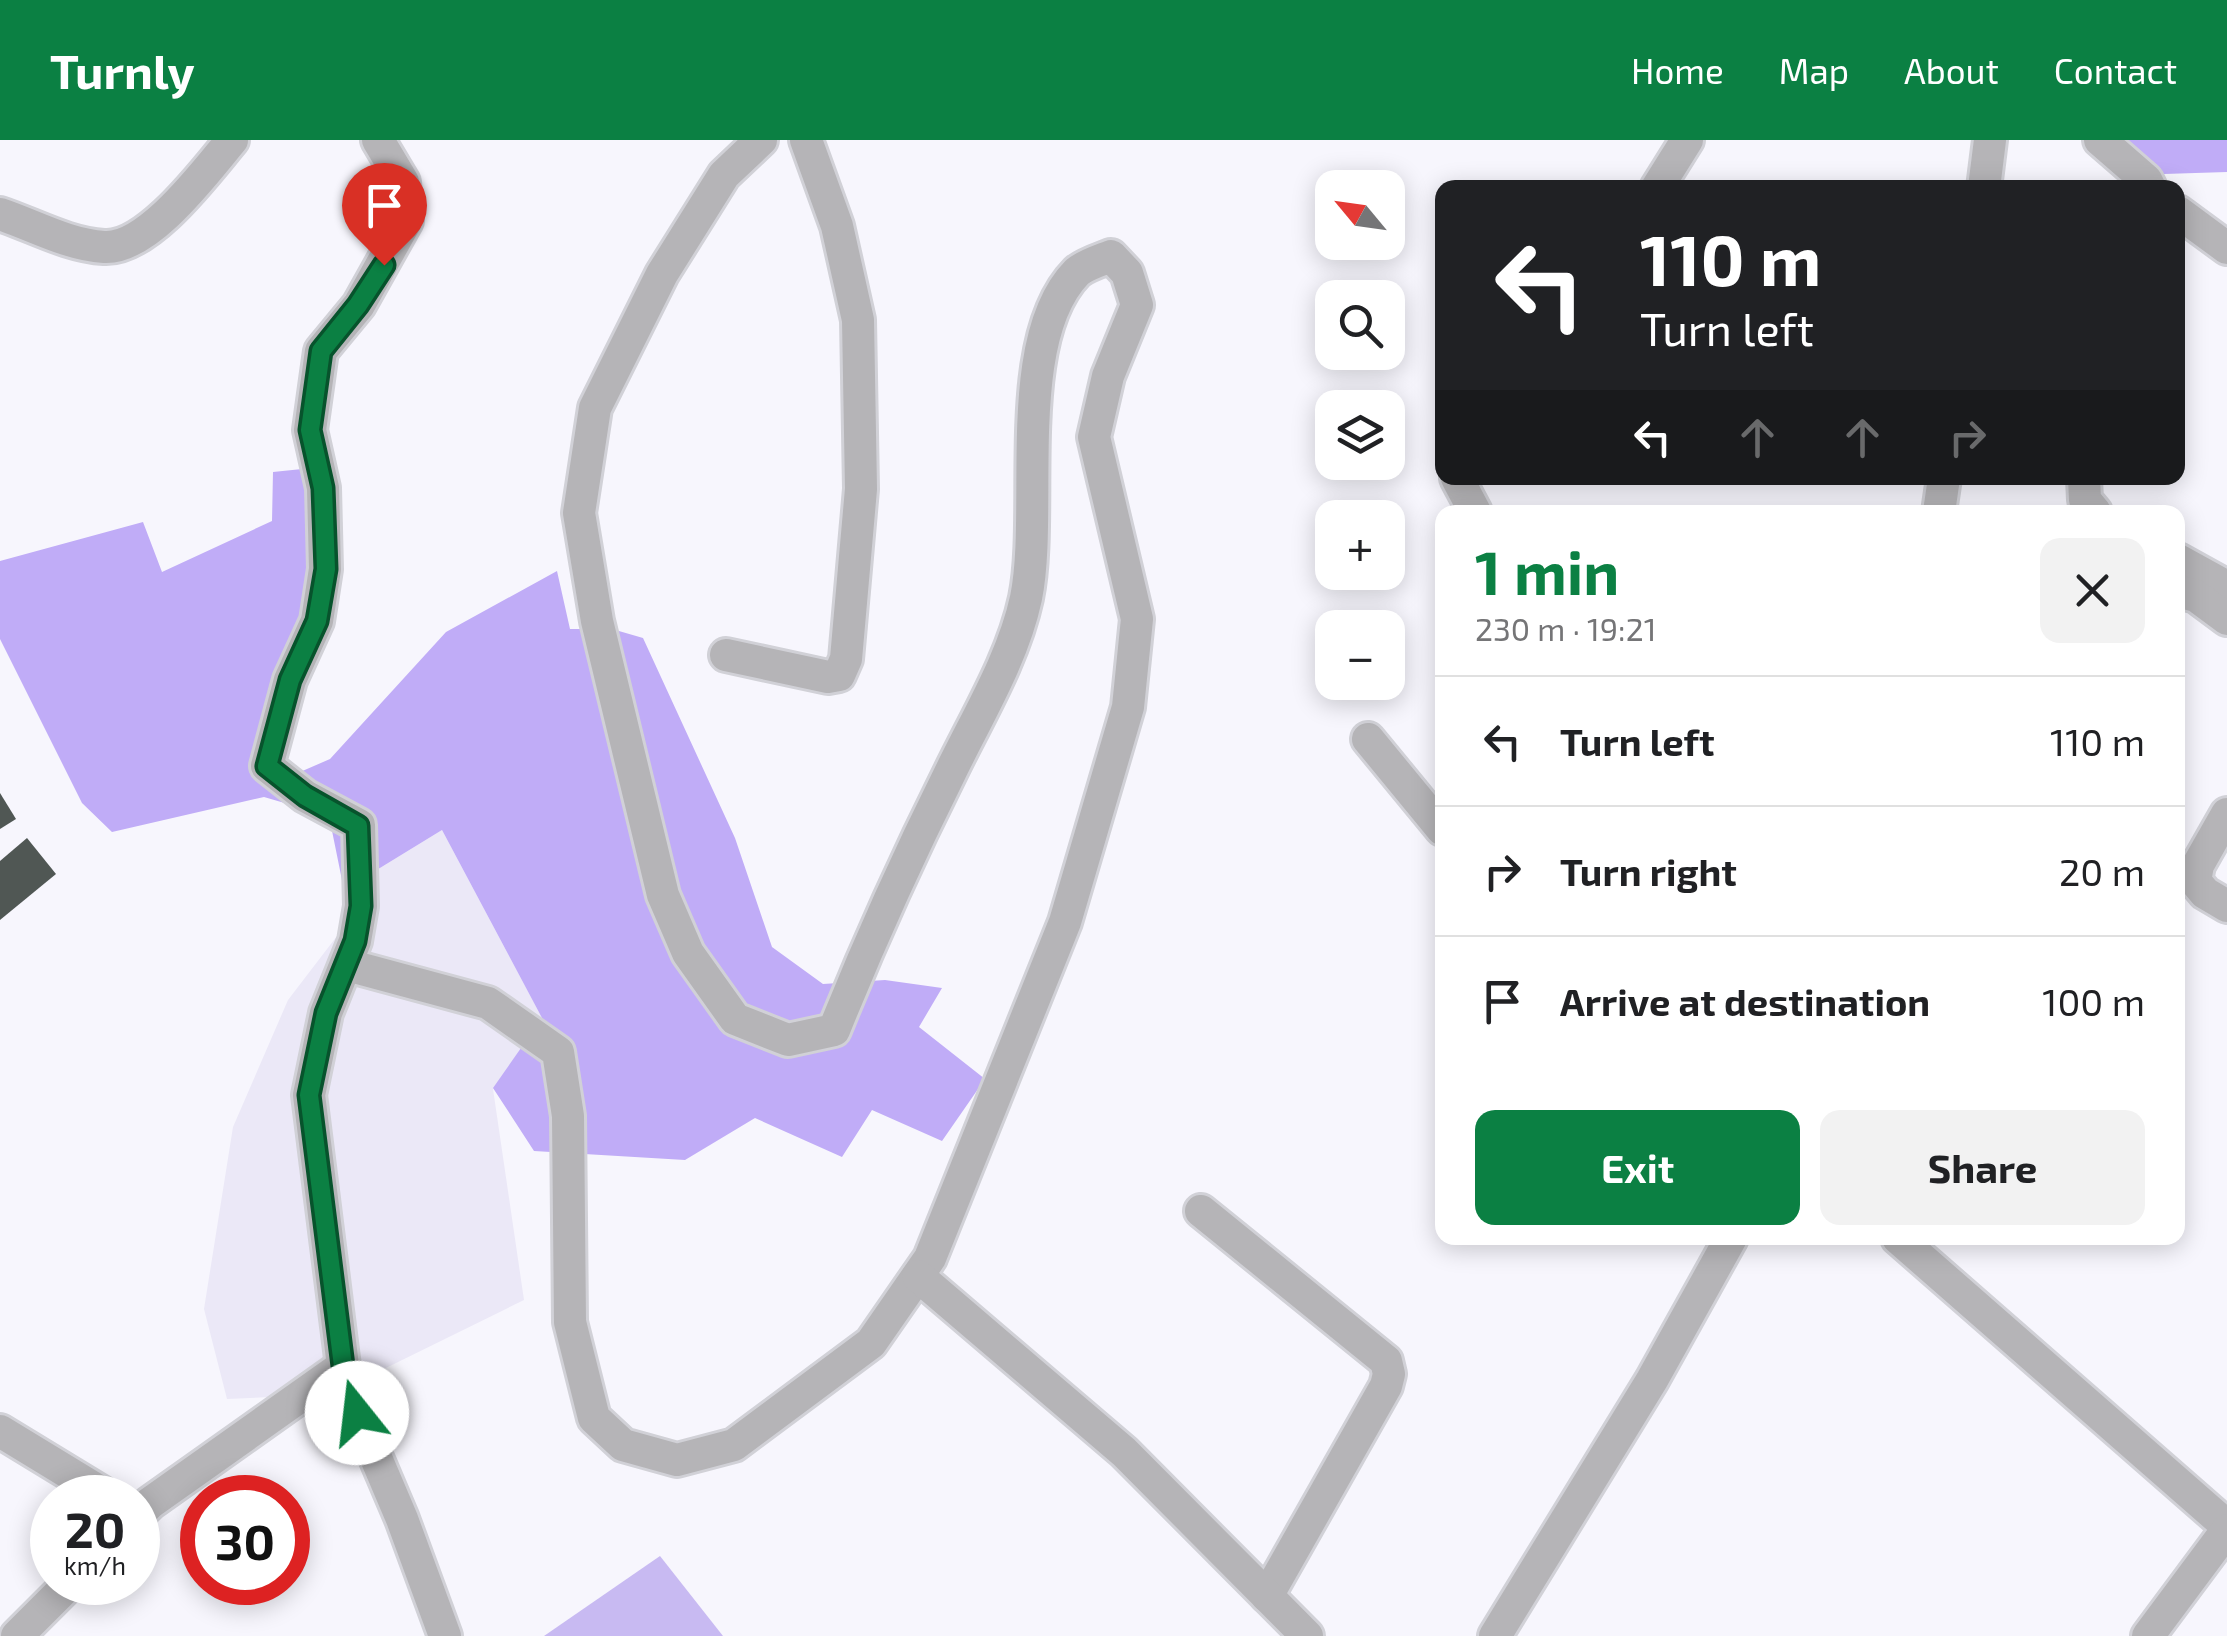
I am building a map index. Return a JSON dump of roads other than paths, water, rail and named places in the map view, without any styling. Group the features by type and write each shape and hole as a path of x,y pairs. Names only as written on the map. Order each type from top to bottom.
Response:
{"street":[{"path":"0,214 89,246 112,248 127,243 157,222 232,140"},
{"path":"378,140 403,182 406,221 358,305 321,351 310,430 323,488 326,569 317,621 290,680 267,766 305,796 358,826 361,906 355,941 326,1013 309,1095 343,1366 357,1413 445,1636"},
{"path":"347,965 488,1003 558,1052 568,1116 570,1322 594,1418 623,1445 677,1460 734,1445 871,1343 930,1258 1065,922 1128,706 1137,619 1094,438 1108,376 1137,305 1127,273 1111,256 1078,271 1048,318 1035,396 1031,564 1026,601 1004,660 866,950 834,1030 788,1040 735,1019 688,952 663,896 640,788 596,622 578,512 595,408 662,274 724,175 761,140"},
{"path":"726,655 828,677 839,675 846,660 860,489 858,320 837,226 806,140"},
{"path":"1663,180 1687,140"},
{"path":"1985,180 1990,140"},
{"path":"2100,140 2142,180"},
{"path":"2185,217 2227,248"},
{"path":"2185,564 2227,588"},
{"path":"2185,593 2196,596 2227,619"},
{"path":"1368,739 1435,820"},
{"path":"2227,814 2198,865 2195,881 2205,893 2227,906"},
{"path":"1201,1211 1386,1361 1389,1374 1386,1386 1267,1596"},
{"path":"1495,1636 1652,1380 1727,1245"},
{"path":"1906,1245 2227,1528 2148,1636"},
{"path":"918,1276 1124,1452 1307,1636"},
{"path":"160,1495 343,1366"},
{"path":"0,1431 72,1475"},
{"path":"18,1636 48,1605"}]}
